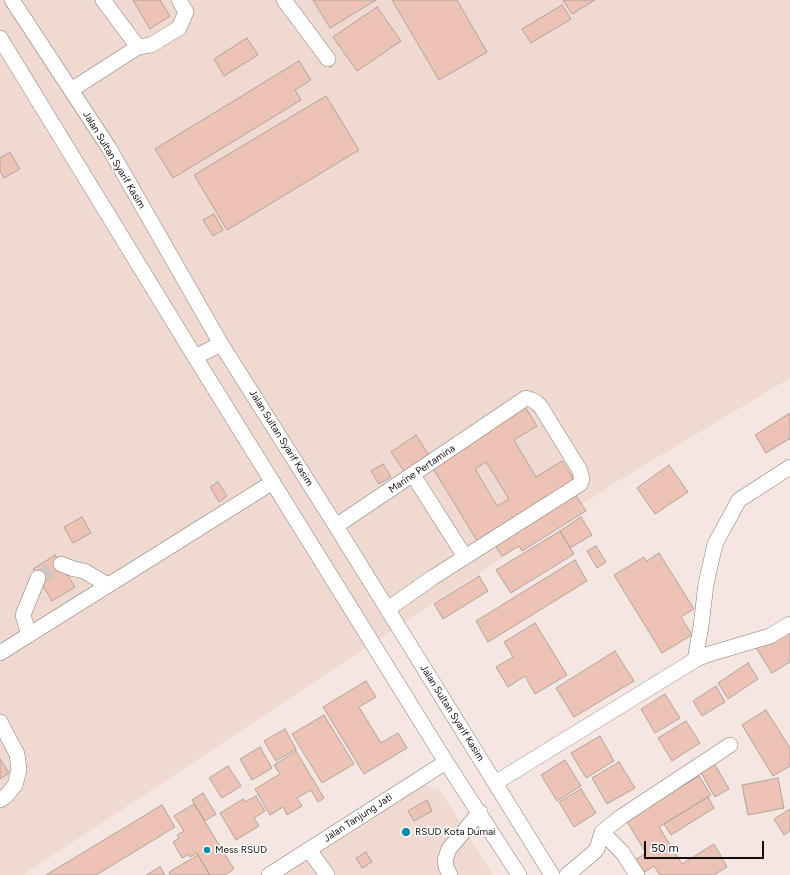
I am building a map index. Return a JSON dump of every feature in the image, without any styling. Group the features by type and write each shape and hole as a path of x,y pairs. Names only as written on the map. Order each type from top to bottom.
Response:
{"street":[{"name":"Jalan Sultan Syarif Kasim","path":"12,0 109,148 221,344 388,609 552,875"},
{"path":"103,0 138,47"},
{"path":"71,90 138,47 151,44 179,28 186,12 179,0"},
{"path":"284,0 328,59"},
{"path":"0,38 195,357 446,762 480,812 519,875"},
{"path":"195,357 221,344"},
{"name":"Marine Pertamina","path":"336,526 526,398 532,400 541,407 579,469 582,479 580,484 465,557"},
{"path":"695,660 706,584 715,544 739,500 790,468"},
{"path":"388,609 465,557 413,475"},
{"path":"0,653 273,482"},
{"path":"61,564 84,571 108,585"},
{"path":"29,634 23,615 38,578"},
{"path":"496,784 695,660 706,655 770,636 790,624"},
{"path":"0,722 17,754 19,770 15,785 6,796 0,800"},
{"path":"567,875 598,849 602,832 621,817 730,745"},
{"name":"Jalan Tanjung Jati","path":"269,875 446,762"},
{"path":"450,875 446,867 445,860 450,849 480,812"},
{"path":"602,832 622,852 637,875"},
{"path":"309,850 327,875"}],"shaded area":[{"path":"0,0 790,0 790,378 618,481 23,875 0,875"},
{"name":"RSUD Kota Dumai","path":"419,784 439,789 493,875 279,875"}],"building":[{"path":"133,0 160,0 170,16 150,29"},
{"path":"313,0 376,0 330,28"},
{"path":"392,0 457,0 487,52 439,80"},
{"path":"563,0 595,0 572,14"},
{"path":"562,5 571,19 531,43 522,29"},
{"path":"377,7 401,41 357,71 333,37"},
{"path":"247,38 258,55 224,76 214,59"},
{"path":"299,61 311,80 295,90 301,100 173,178 155,149"},
{"path":"326,96 359,150 227,230 194,175"},
{"path":"10,152 20,169 4,178 0,171 0,158"},
{"path":"214,214 223,230 213,236 203,220"},
{"path":"525,407 537,426 514,440 536,477 562,461 576,482 478,542 431,465","holes":["486,462 509,499 497,506 475,469"]},
{"path":"790,413 790,440 789,439 766,453 755,435"},
{"path":"416,435 430,457 406,474 391,452"},
{"path":"383,464 391,477 379,484 371,471"},
{"path":"669,465 688,492 655,514 637,488"},
{"path":"218,482 227,496 219,502 210,487"},
{"path":"575,494 586,511 522,551 519,546 502,556 493,542"},
{"path":"82,517 91,533 73,543 64,527"},
{"path":"581,517 592,535 570,548 560,531"},
{"path":"560,531 574,554 511,593 496,570"},
{"path":"596,546 606,562 597,568 587,551"},
{"path":"659,553 694,609 681,617 692,635 662,653 614,575 644,557 647,561"},
{"path":"55,555 75,587 52,601 33,569"},
{"path":"575,560 587,581 488,642 476,621"},
{"path":"479,576 488,591 443,619 434,604"},
{"path":"535,623 567,675 535,694 525,676 508,687 496,667 513,657 504,642"},
{"path":"790,627 790,662 772,673 756,648"},
{"path":"615,651 634,681 574,717 556,688"},
{"path":"748,663 758,679 728,699 718,683"},
{"path":"366,681 376,697 359,707 381,743 398,733 407,748 364,774 323,707"},
{"path":"716,686 725,702 702,716 693,701"},
{"path":"665,694 680,718 655,733 641,709"},
{"path":"766,710 790,748 790,766 773,776 742,725"},
{"path":"324,715 354,764 322,783 292,734"},
{"path":"686,721 700,743 672,761 658,738"},
{"path":"285,729 296,749 276,761 264,741"},
{"path":"600,736 614,761 586,778 571,753"},
{"path":"260,747 272,768 252,780 240,759"},
{"path":"296,751 324,798 318,802 311,790 297,798 302,806 287,815 283,807 270,815 255,789 280,774 274,765"},
{"path":"0,759 9,773 0,779"},
{"path":"565,760 581,786 557,801 541,775"},
{"path":"619,762 635,788 607,804 592,778"},
{"path":"714,763 729,789 715,797 700,771"},
{"path":"228,766 241,786 222,798 209,778"},
{"path":"699,776 711,795 659,827 682,864 714,844 727,867 714,875 660,875 654,866 643,873 635,860 646,853 626,820"},
{"path":"778,778 784,808 748,815 742,785"},
{"path":"581,789 596,813 574,827 559,802"},
{"path":"203,793 216,814 205,821 192,800"},
{"path":"256,796 265,811 254,818 259,826 236,840 220,813 243,799 245,802"},
{"path":"708,797 714,808 671,835 664,824"},
{"path":"427,800 432,811 414,821 408,811"},
{"path":"194,804 234,869 225,875 210,875 197,853 190,857 189,854 182,858 173,842 179,838 177,835 184,831 174,816"},
{"path":"162,805 175,827 96,875 46,875"},
{"path":"790,809 790,831 784,835 774,819"},
{"path":"366,852 372,862 362,868 356,858"},
{"path":"198,855 210,875 170,875 169,872"},
{"path":"160,867 165,875 146,875"}],"tunnel":[{"path":"38,578 61,564"}],"place":[{"name":"RSUD Kota Dumai","path":"406,832"},
{"name":"Mess RSUD","path":"207,850"}]}
